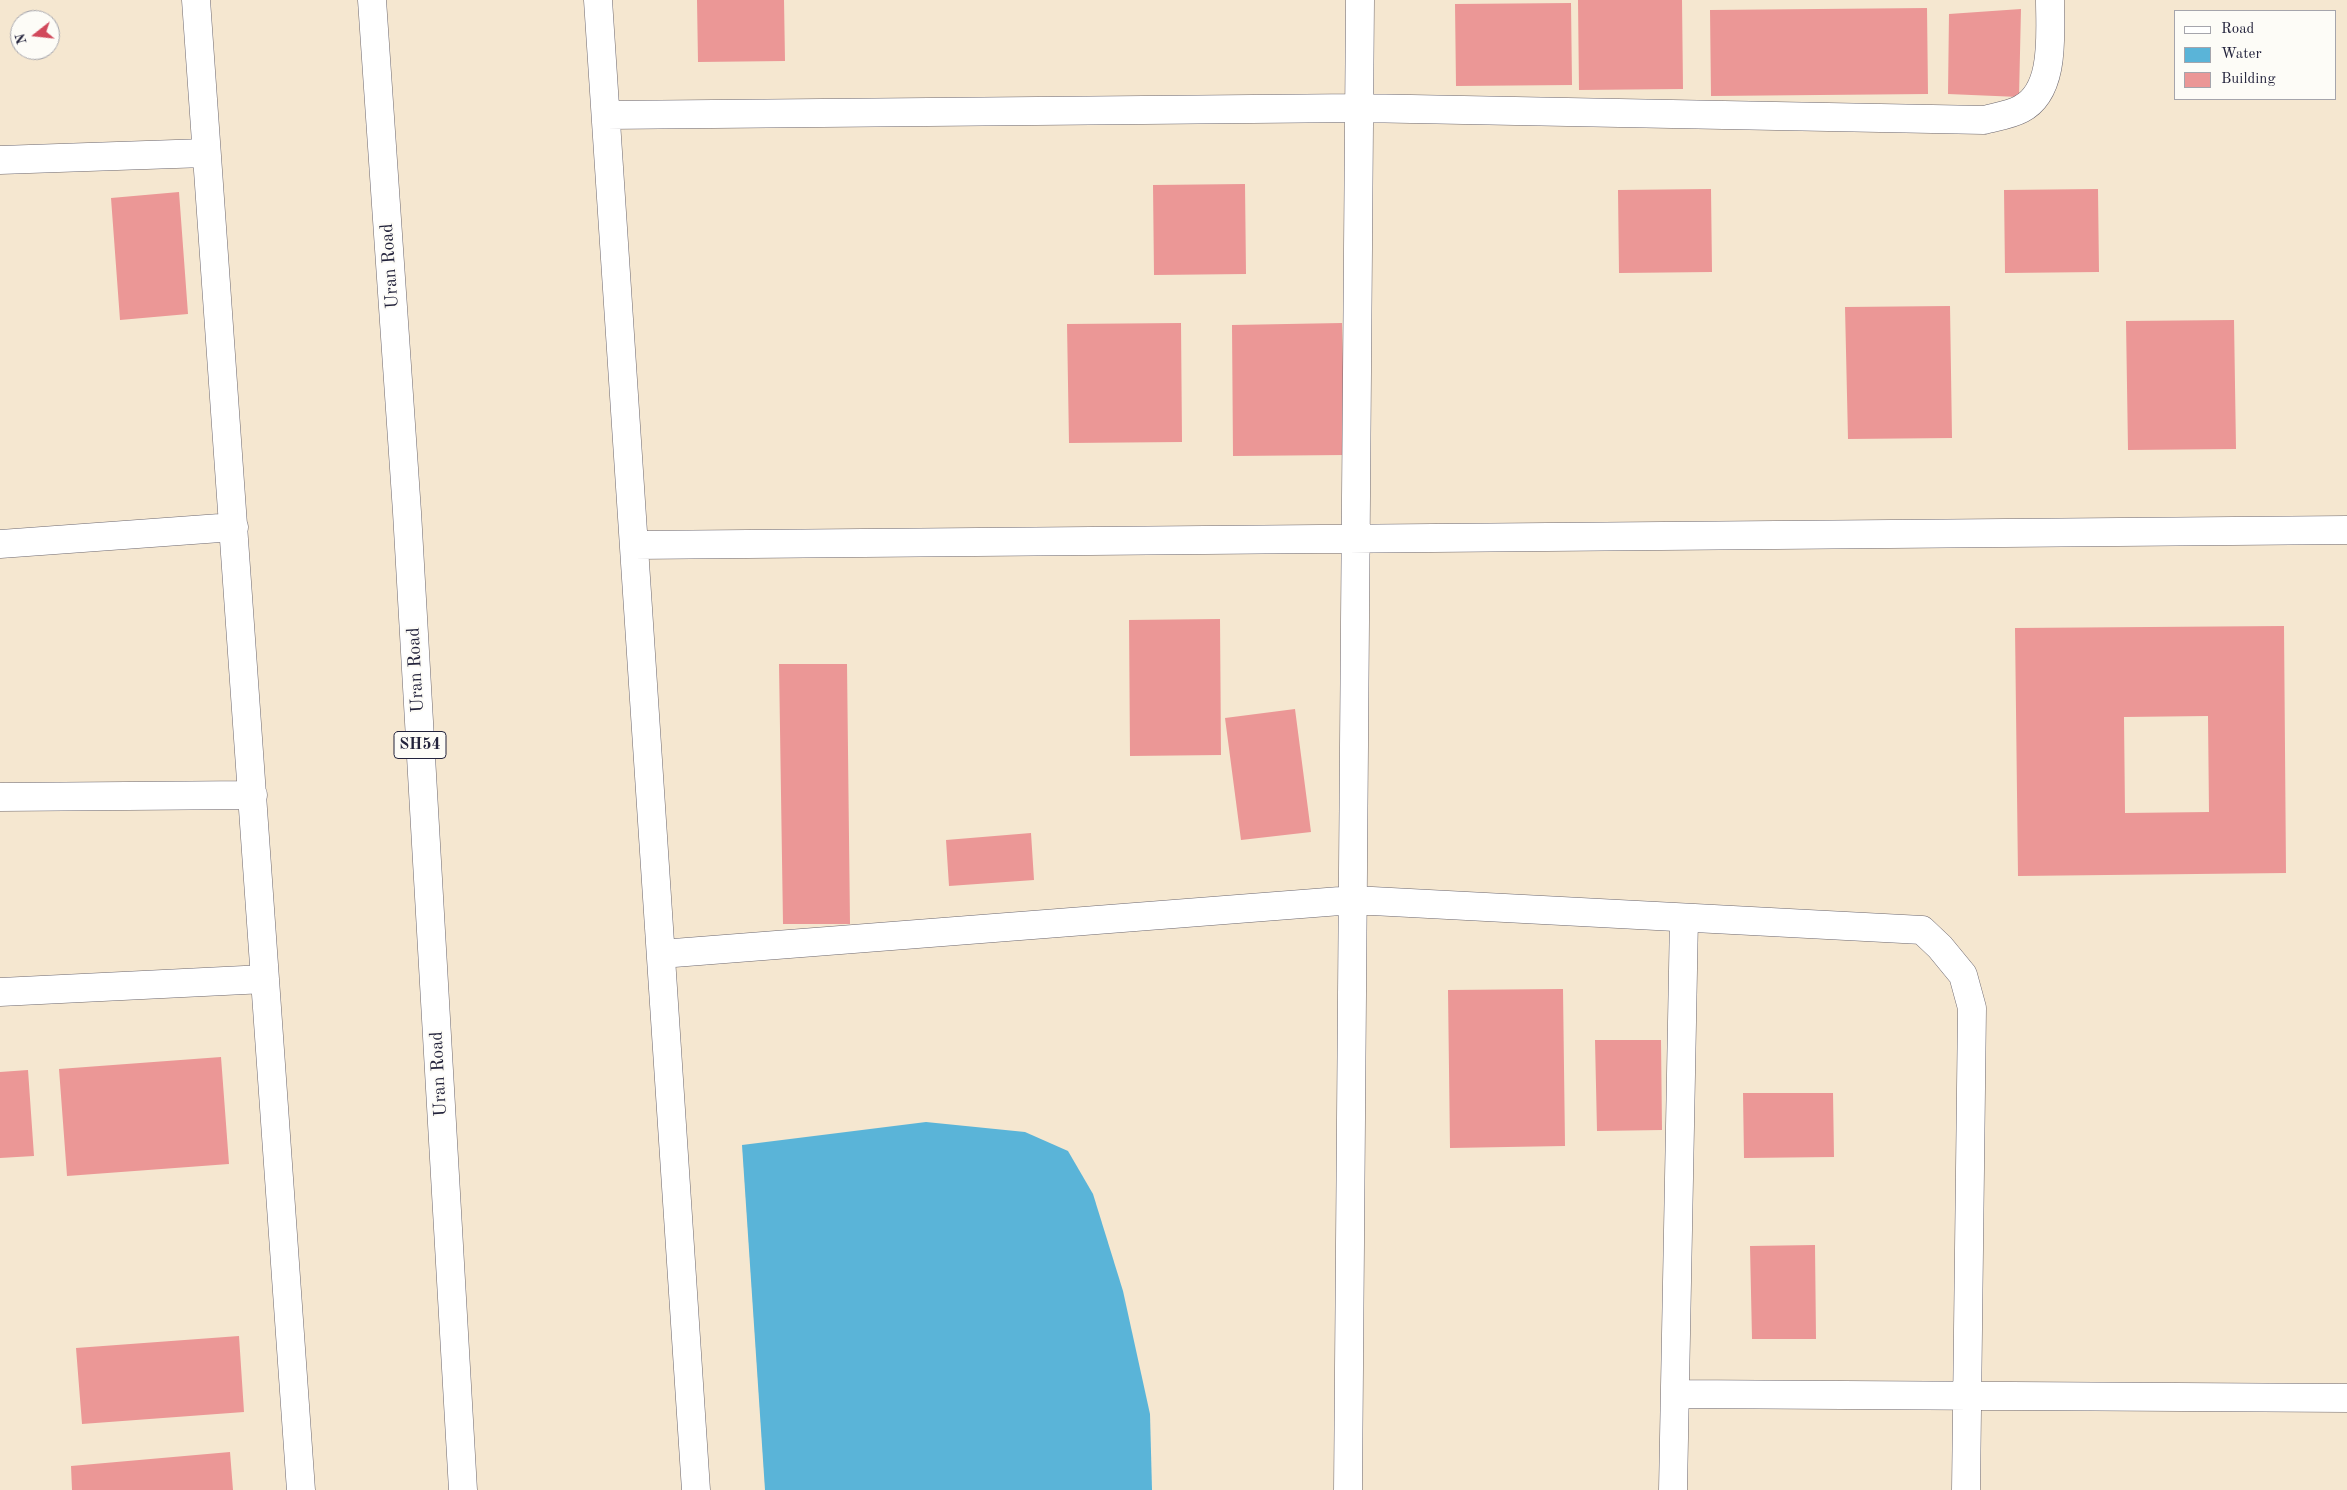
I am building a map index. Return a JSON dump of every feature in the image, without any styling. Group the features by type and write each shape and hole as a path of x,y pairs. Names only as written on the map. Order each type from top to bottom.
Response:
{"street":[{"path":"196,0 205,153 234,527 301,1490"},
{"name":"Uran Road","path":"372,0 408,522 463,1490"},
{"path":"598,0 696,1490"},
{"path":"1348,1490 1360,0"},
{"path":"606,115 1359,108 1984,120 2022,109 2041,89 2050,54 2050,0"},
{"path":"0,160 205,153"},
{"path":"0,544 234,527"},
{"path":"634,545 2347,530"},
{"path":"0,797 253,795"},
{"path":"661,954 1353,900 1922,930 1940,947 1963,975 1972,1008 1966,1490"},
{"path":"1673,1490 1684,918"},
{"path":"0,992 265,978"},
{"path":"1675,1394 2347,1398"}],"water":[{"path":"926,1122 1025,1132 1068,1151 1093,1194 1123,1291 1150,1414 1152,1490 765,1490 742,1145"}],"building":[{"path":"697,0 784,0 785,61 698,62"},
{"path":"1578,0 1682,0 1683,89 1579,90"},
{"path":"1571,3 1572,85 1456,86 1455,4"},
{"path":"1927,8 1928,94 1711,96 1710,10"},
{"path":"2021,9 2019,97 1948,94 1949,14"},
{"path":"1245,184 1246,274 1154,275 1153,185"},
{"path":"1711,189 1712,272 1619,273 1618,190"},
{"path":"2098,189 2099,272 2005,273 2004,190"},
{"path":"179,192 188,314 120,320 111,198"},
{"path":"1950,306 1952,438 1848,439 1845,307"},
{"path":"2234,320 2236,449 2128,450 2126,321"},
{"path":"1181,323 1182,442 1069,443 1067,324"},
{"path":"1342,323 1345,455 1233,456 1232,325"},
{"path":"1220,619 1221,755 1130,756 1129,620"},
{"path":"2284,626 2286,873 2018,876 2015,628","holes":["2208,716 2209,812 2125,813 2124,717"]},
{"path":"779,664 847,664 850,924 783,924"},
{"path":"1295,709 1311,832 1241,840 1225,718"},
{"path":"1031,833 1034,880 949,886 946,840"},
{"path":"1563,989 1565,1146 1450,1148 1448,990"},
{"path":"1595,1040 1661,1040 1662,1130 1597,1131"},
{"path":"221,1057 229,1164 67,1176 59,1069"},
{"path":"28,1070 34,1156 0,1158 0,1072"},
{"path":"1743,1093 1833,1093 1834,1157 1744,1158"},
{"path":"1815,1245 1816,1339 1752,1339 1750,1246"},
{"path":"239,1336 244,1412 82,1424 76,1348"},
{"path":"230,1452 233,1490 72,1490 71,1466"}]}
